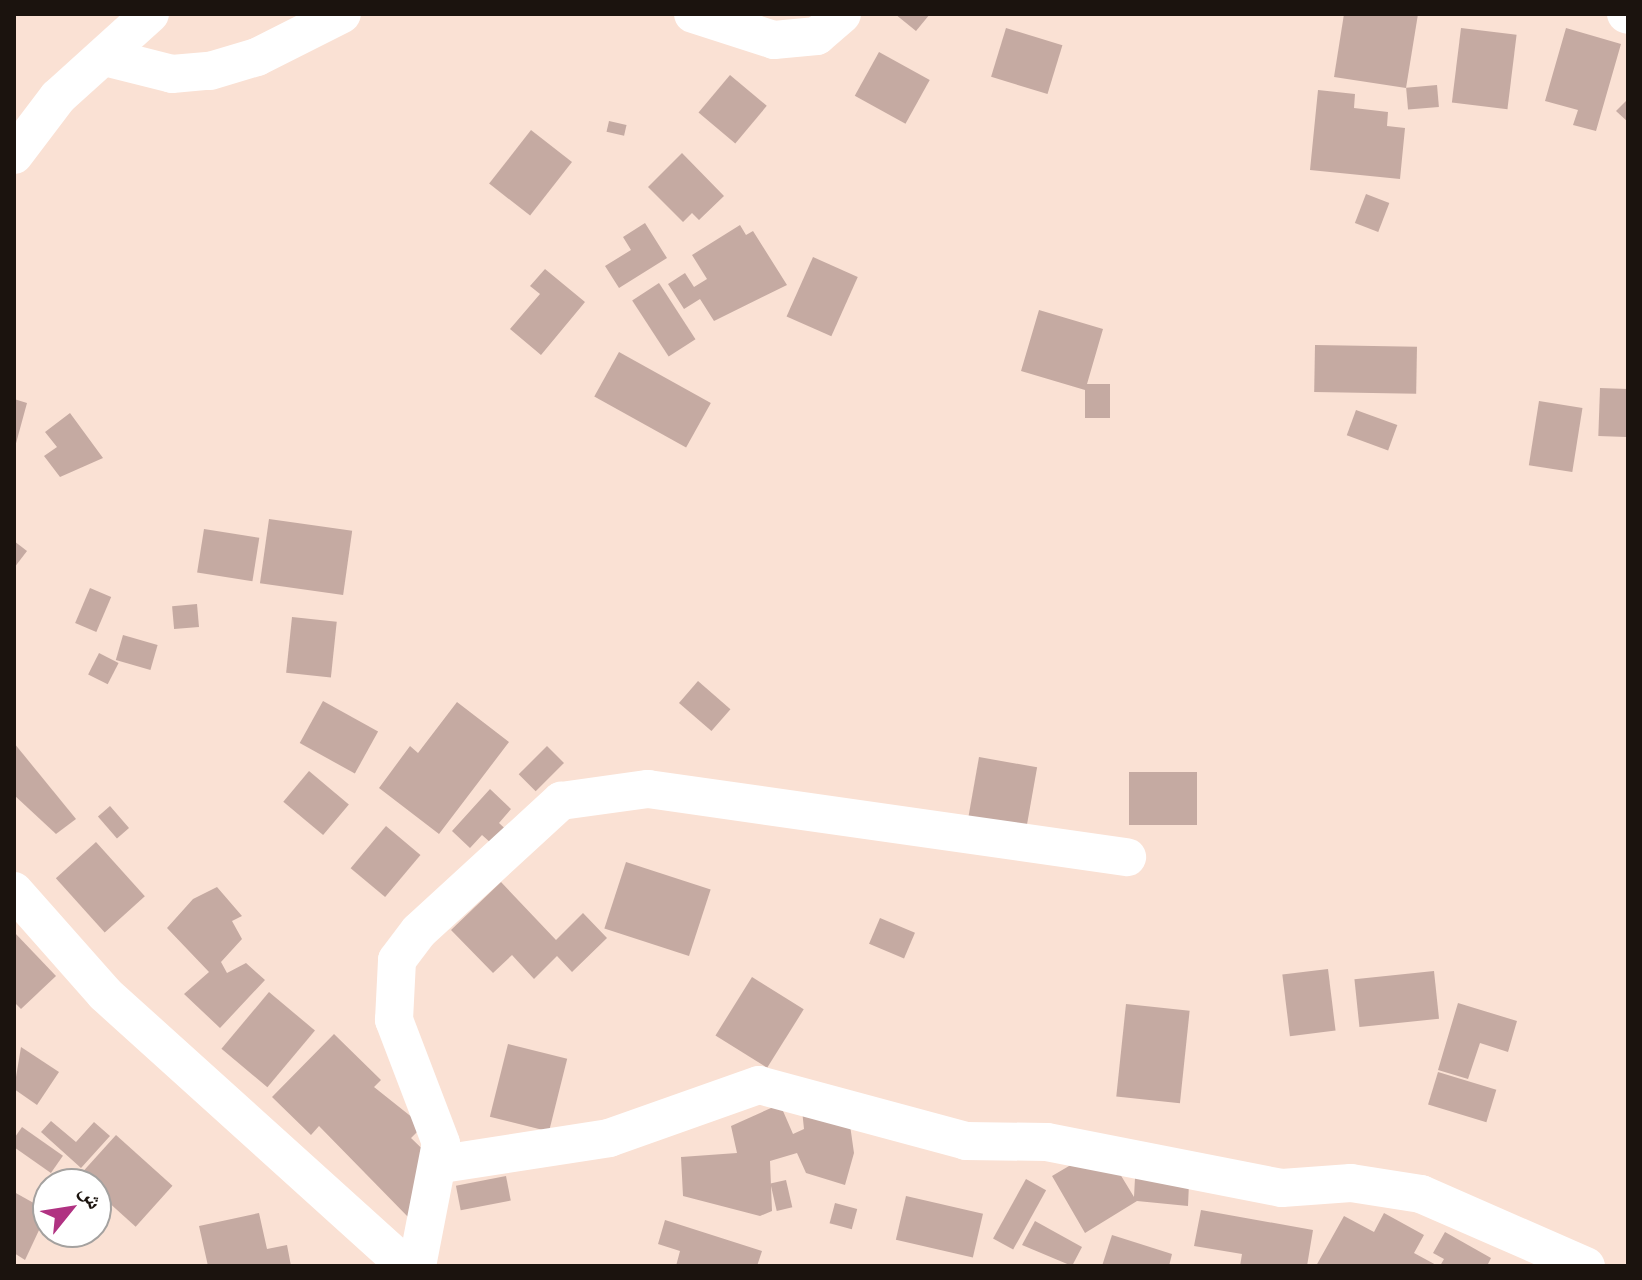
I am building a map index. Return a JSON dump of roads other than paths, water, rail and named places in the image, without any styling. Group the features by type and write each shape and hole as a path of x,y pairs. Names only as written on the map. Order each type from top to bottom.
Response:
{"street":[{"path":"14,155 58,97 150,14"},
{"path":"105,57 172,74 210,71 257,57 342,14"},
{"path":"693,14 774,40 817,36 842,14"},
{"path":"417,1266 442,1164 437,1124 394,1020 397,960 537,816 561,801 648,789 1127,857"},
{"path":"14,891 105,994 406,1266"},
{"path":"442,1164 609,1138 759,1085 966,1141 1047,1142 1257,1185 1351,1183 1421,1194 1586,1266"}]}
